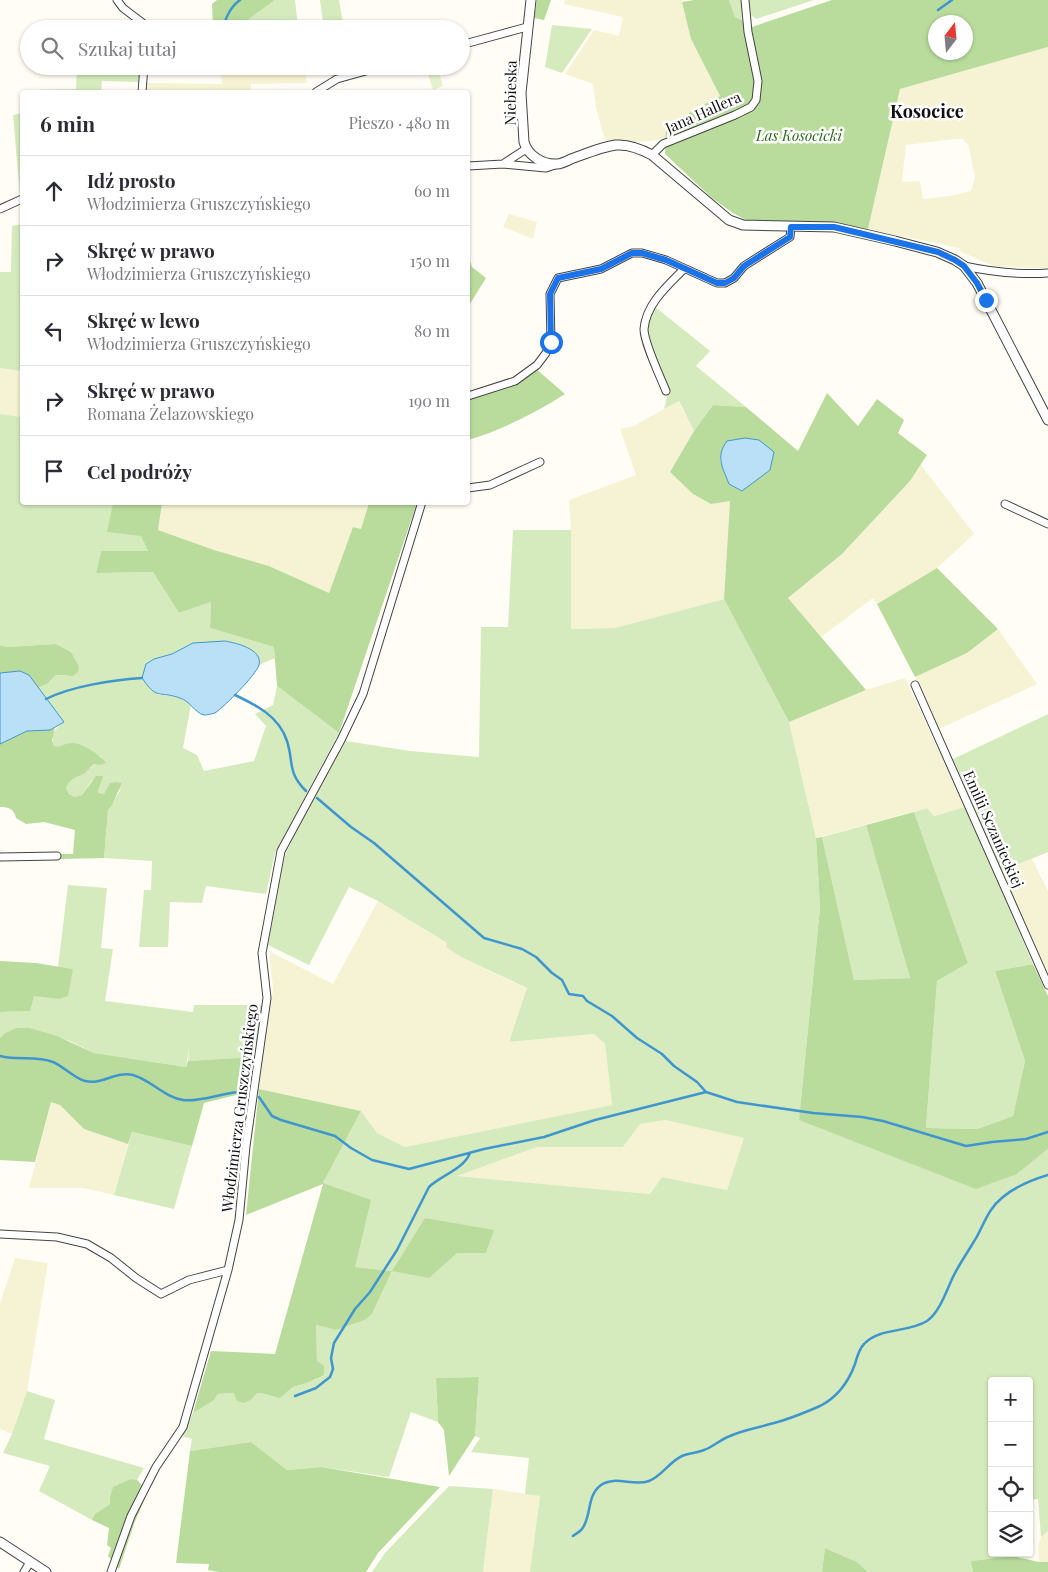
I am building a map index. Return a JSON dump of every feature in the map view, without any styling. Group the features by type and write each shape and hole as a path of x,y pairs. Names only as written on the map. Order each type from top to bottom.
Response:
{"street":[{"path":"117,0 123,8 139,20"},
{"name":"Niebieska","path":"526,149 522,93 531,0"},
{"name":"Jana Hallera","path":"652,155 663,144 735,115 751,107 756,100 758,81 748,32 746,0"},
{"path":"470,43 527,27"},
{"path":"142,90 143,75"},
{"path":"319,90 336,79 351,75"},
{"path":"470,166 503,164 546,168 600,149 616,145 630,146 639,148 652,155 729,220 744,226 834,227 938,252 964,266 977,283 1048,420"},
{"path":"503,164 526,149 534,157 544,162 558,164"},
{"path":"0,209 20,200"},
{"path":"470,395 515,381 536,365 546,353 551,342 550,294 558,278 601,269 632,253 652,255 717,283 725,283 734,278 744,266 790,237 791,227"},
{"path":"964,266 995,272 1048,274"},
{"path":"666,391 648,347 644,330 648,314 656,300 684,269"},
{"path":"470,488 490,484 540,462"},
{"path":"1005,504 1048,524"},
{"name":"Włodzimierza Gruszczyńskiego","path":"111,1572 131,1516 156,1467 183,1427 228,1270 239,1220 246,1146 267,998 262,954 281,852 341,740 362,694 421,505"},
{"name":"Emilii Sczanieckiej","path":"915,685 1048,985"},
{"path":"0,857 57,856"},
{"path":"0,1234 56,1237 87,1244 111,1258 136,1278 161,1294 189,1280 228,1270"},
{"path":"0,1542 46,1572"},
{"path":"24,1572 30,1562"}],"shaded area":[{"path":"565,0 682,0 691,39 720,96 695,109 667,129 667,139 639,142 605,140 596,108 593,84 565,74 594,30 619,36 623,17 564,4"},
{"path":"1048,47 1048,268 994,266 961,252 959,248 868,229 900,89","holes":["963,139 969,147 975,178 971,191 923,199 920,181 902,182 906,145"]},
{"path":"222,75 306,75 307,83 251,84 251,90 144,90 145,83 222,84"},
{"path":"509,214 537,222 533,239 503,227"},
{"path":"0,368 20,371 20,417 0,414"},
{"path":"678,401 694,431 670,472 693,494 711,504 730,500 724,599 615,628 571,629 571,530 569,500 636,475 620,429 634,426"},
{"path":"921,465 974,534 937,568 877,604 873,598 821,637 788,598 842,554 910,481"},
{"path":"162,505 368,505 361,529 353,527 329,593 269,566 214,550 158,530"},
{"path":"998,629 1037,684 939,729 915,677 967,653"},
{"path":"905,678 965,807 933,816 927,808 816,838 789,722 866,690"},
{"path":"1032,859 1048,891 1048,976 1002,871"},
{"path":"378,901 448,944 446,947 461,957 528,989 509,1042 594,1034 605,1044 612,1105 405,1147 377,1133 361,1111 259,1089 273,989 269,951 333,984"},
{"path":"51,1102 60,1105 84,1129 128,1144 114,1195 83,1188 29,1188"},
{"path":"665,1120 744,1138 727,1190 662,1177 650,1194 456,1176 537,1147 623,1147 640,1124"},
{"path":"15,1258 48,1263 27,1391 12,1434 0,1429 0,1303"},
{"path":"493,1489 540,1496 530,1572 483,1572"},
{"path":"1048,1531 1048,1562 1039,1562 1038,1546 1041,1537"}],"green space":[{"path":"217,0 275,0 247,20 213,20 212,4"},
{"path":"275,0 295,0 297,20 247,20"},
{"path":"320,0 339,0 342,20 323,20"},
{"path":"537,0 551,0 544,20 534,18"},
{"name":"Las Kosocicki","path":"694,0 729,0 735,17 742,20 746,29 832,0 1048,0 1048,47 900,89 868,229 831,224 746,220 712,198 665,154 666,129 695,109 720,96 691,39 682,2"},
{"path":"729,0 741,0 742,20 735,17"},
{"path":"749,0 814,0 756,19 751,15"},
{"path":"552,25 592,29 562,73 545,67"},
{"path":"77,75 140,75 140,82 102,81 101,90 33,90 76,89"},
{"path":"332,75 344,75 332,78"},
{"path":"428,75 440,75 443,86 433,90"},
{"path":"20,113 20,195 13,115"},
{"path":"20,224 20,371 0,368 0,272 11,272 12,226"},
{"path":"470,261 472,267 486,278 470,304"},
{"path":"654,306 710,351 696,366 746,407 713,405 694,431 679,401 664,409 668,392 646,330 649,315"},
{"path":"535,368 565,394 518,420 470,439 470,397 488,392"},
{"path":"827,393 858,426 877,399 904,420 898,433 927,455 910,481 842,554 788,598 866,690 789,722 724,599 730,501 711,504 693,494 670,472 694,431 713,405 746,407 798,451","holes":["745,438 759,440 770,470 741,491 729,484 720,460 727,441"]},
{"path":"0,414 20,417 20,505 113,505 108,532 141,535 148,551 101,551 96,573 153,572 179,613 211,602 210,628 274,647 275,658 259,665 259,659 254,652 236,643 193,643 172,654 154,659 158,695 175,697 191,704 183,748 197,755 204,771 254,761 266,726 255,714 273,705 277,686 339,733 275,853 266,894 206,886 202,903 170,902 168,947 139,947 144,890 151,890 152,861 104,858 108,810 121,789 104,794 97,793 98,787 92,780 82,795 75,797 69,794 66,788 71,780 86,771 102,757 72,743 60,747 54,746 54,732 64,722 37,688 47,684 56,675 67,676 79,666 71,652 56,644 7,647 0,645"},
{"path":"113,505 162,505 158,530 214,550 269,566 329,593 353,527 361,529 368,505 416,505 339,733 277,686 274,647 210,628 211,602 179,613 153,572 96,573 101,551 148,551 141,536 107,532"},
{"path":"513,530 571,530 571,629 615,628 724,599 789,722 816,838 820,908 799,1120 1017,1174 1048,1149 1048,1531 1041,1537 1038,1499 1033,1500 1033,1377 988,1377 988,1557 1004,1557 972,1561 973,1572 868,1572 857,1562 825,1548 822,1572 530,1572 540,1496 525,1494 529,1458 471,1452 480,1438 475,1436 479,1377 436,1378 438,1422 411,1412 389,1477 321,1467 287,1470 251,1442 190,1451 192,1439 181,1436 193,1413 213,1401 218,1394 235,1393 252,1399 257,1393 260,1393 280,1398 293,1387 317,1379 316,1325 336,1330 365,1320 372,1314 392,1271 355,1267 323,1183 361,1111 377,1133 405,1147 612,1105 605,1044 594,1034 509,1042 527,988 461,957 446,947 447,943 378,901 349,887 309,965 268,945 285,855 313,799 346,741 410,751 479,757 481,627 508,627","holes":["665,1120 744,1138 727,1190 662,1177 650,1194 457,1176 537,1147 623,1147 640,1124","493,1230 486,1253 457,1253"]},
{"path":"937,568 998,629 967,653 915,677 877,604"},
{"path":"56,644 71,652 79,666 78,672 73,676 56,675 47,684 37,688 35,683 11,672 0,673 0,645 7,647"},
{"path":"1048,714 1048,852 1002,871 953,759"},
{"path":"55,728 52,740 54,746 70,743 81,745 91,750 106,763 94,764 85,773 71,780 66,788 69,794 75,797 82,795 96,776 103,776 98,793 104,794 110,783 122,783 108,810 104,858 59,859 60,854 73,854 75,830 44,822 26,824 16,818 11,809 0,807 0,744 27,731"},
{"path":"965,807 1033,964 995,971 1025,1061 1013,1116 977,1129 926,1128 937,981 968,963 914,812 927,808 934,816"},
{"path":"914,812 968,963 937,981 926,1128 977,1129 1013,1116 1025,1061 995,971 1033,964 1048,996 1048,1149 1017,1174 976,1189 799,1120 820,908 816,838 822,837 854,980 910,978 866,825"},
{"path":"866,825 910,978 854,980 822,837"},
{"path":"68,885 107,888 101,948 113,949 105,1001 193,1012 194,1005 263,1005 253,1057 188,1061 189,1048 186,1067 94,1053 70,1041 30,1028 16,1028 5,1033 0,1038 0,1012 29,1011 34,995 59,999 73,969 58,967"},
{"path":"0,961 36,963 73,969 68,996 59,999 34,996 30,1011 0,1012"},
{"path":"16,1028 30,1028 57,1036 94,1053 186,1067 188,1061 253,1057 248,1092 204,1103 192,1146 132,1132 128,1144 84,1129 60,1105 51,1102 35,1162 0,1160 0,1038 5,1033"},
{"path":"259,1089 361,1111 323,1183 371,1200 355,1267 392,1271 372,1314 365,1320 336,1330 316,1325 317,1361 324,1366 324,1375 293,1387 280,1398 257,1393 252,1399 244,1403 237,1401 234,1393 218,1394 213,1401 193,1413 211,1351 275,1354 323,1184 246,1215"},
{"path":"132,1132 192,1146 174,1209 114,1195"},
{"path":"425,1218 494,1230 486,1253 457,1253 429,1278 392,1271"},
{"path":"479,1377 475,1436 449,1476 444,1430 438,1422 436,1378"},
{"path":"27,1391 55,1400 44,1439 144,1468 137,1480 129,1481 122,1486 110,1498 110,1504 95,1514 92,1520 39,1491 50,1466 3,1453 12,1434"},
{"path":"251,1442 287,1470 321,1467 440,1487 378,1553 366,1572 219,1572 208,1570 209,1564 176,1563 190,1451"},
{"path":"131,1479 137,1480 148,1491 134,1524 119,1569 108,1556 111,1548 107,1545 109,1528 92,1520 95,1514 110,1504 113,1487"},
{"path":"449,1486 493,1489 483,1572 372,1572 385,1553"},
{"path":"825,1548 857,1562 868,1572 822,1572"},
{"path":"1016,1557 1048,1562 1048,1572 973,1572 971,1561"}],"water":[{"path":"745,438 759,440 774,452 770,470 742,491 729,484 721,462 721,452 727,441"},
{"path":"225,641 242,645 253,651 259,659 259,665 246,683 215,713 201,714 184,700 158,694 151,690 142,678 146,664 154,659 172,654 193,643"},
{"path":"20,671 29,675 64,722 50,730 27,731 0,744 0,673"}],"waterway":[{"path":"226,20 231,9 240,0"},
{"path":"938,10 952,0"},
{"path":"46,699 56,694 93,684 142,678"},
{"path":"235,695 259,707 273,718 287,741 293,773 306,791"},
{"path":"317,798 351,827 374,843 484,938 522,949 536,957 562,980 569,994 583,996 587,1001 612,1016 637,1038 662,1054 674,1066 697,1082 706,1092 737,1102 883,1121 966,1146 1026,1139 1048,1132"},
{"path":"0,1056 46,1060 57,1064 77,1078 91,1082 120,1075 133,1075 140,1077 170,1096 183,1100 234,1092 247,1093"},
{"path":"259,1097 272,1116 335,1136 372,1160 409,1169 484,1149 544,1137 595,1120 706,1092"},
{"path":"295,1396 316,1388 330,1377 333,1369 331,1358 334,1343 355,1309 370,1292 397,1250 429,1187 463,1164 470,1153"},
{"path":"573,1536 585,1524 593,1495 601,1485 613,1481 637,1483 649,1481 682,1456 707,1449 727,1437 740,1432 795,1416 820,1406 832,1398 842,1389 864,1344 886,1332 919,1325 927,1321 935,1313 957,1270 996,1204 1016,1188 1048,1175"}],"district":[{"name":"Kosocice","path":"927,111"}],"route":[{"path":"551,342 550,294 558,278 601,269 632,253 642,253 666,260 717,283 725,283 734,278 744,266 790,237 791,227 800,226 834,227 938,252 964,266 977,283 986,300"}]}
